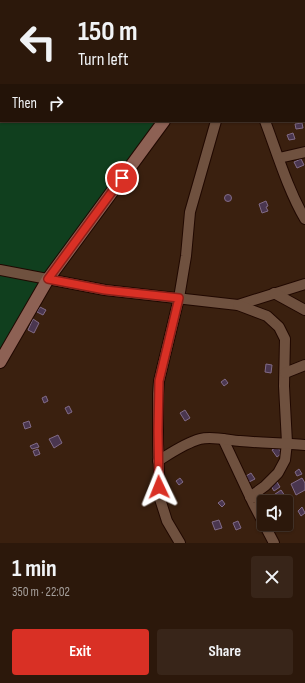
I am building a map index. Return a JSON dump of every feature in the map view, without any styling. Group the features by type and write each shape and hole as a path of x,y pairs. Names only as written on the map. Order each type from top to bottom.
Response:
{"street":[{"path":"180,543 167,521 160,499 158,461 159,381 179,298 186,256 190,212 216,122"},
{"path":"265,122 298,208 305,219"},
{"path":"0,362 48,279 165,123"},
{"path":"279,158 305,152"},
{"path":"0,270 105,290 238,305 267,316 279,327 285,339 287,443 285,460 278,473 265,486 250,497"},
{"path":"238,305 305,284"},
{"path":"274,293 305,310"},
{"path":"285,373 305,365"},
{"path":"158,461 200,439 215,438 305,445"},
{"path":"223,439 250,497 274,543"}],"green space":[{"path":"0,122 160,122 0,357"}],"building":[{"path":"302,123 303,128 296,129 295,124"},
{"path":"293,133 295,139 289,140 287,135"},
{"path":"301,159 304,165 297,168 294,162"},
{"path":"228,194 231,195 231,201 228,202 225,201 224,198 225,195"},
{"path":"266,201 268,211 262,213 259,204"},
{"path":"40,307 46,310 43,315 37,312"},
{"path":"33,319 39,323 34,333 28,330"},
{"path":"266,364 272,365 271,373 265,372"},
{"path":"225,379 228,383 224,386 221,382"},
{"path":"46,396 48,401 44,403 42,398"},
{"path":"69,406 72,412 68,414 65,408"},
{"path":"185,410 190,418 185,421 180,413"},
{"path":"29,421 31,427 25,429 23,423"},
{"path":"58,435 62,443 54,448 49,439"},
{"path":"37,443 39,447 32,449 30,446"},
{"path":"277,447 282,453 277,457 272,450"},
{"path":"38,449 40,454 35,456 33,451"},
{"path":"299,469 302,474 297,476 295,472"},
{"path":"251,473 255,479 249,482 246,476"},
{"path":"180,478 183,482 179,485 176,481"},
{"path":"302,478 305,483 305,490 296,495 291,484"},
{"path":"277,482 280,487 274,491 271,486"},
{"path":"281,490 284,495 274,495"},
{"path":"222,500 225,504 222,507 218,503"},
{"path":"302,507 305,513 301,516 298,511"},
{"path":"219,520 222,528 215,530 212,522"},
{"path":"238,521 241,528 236,530 233,523"}],"route":[{"path":"122,178 48,279 105,290 179,298 159,381 159,487"}]}
